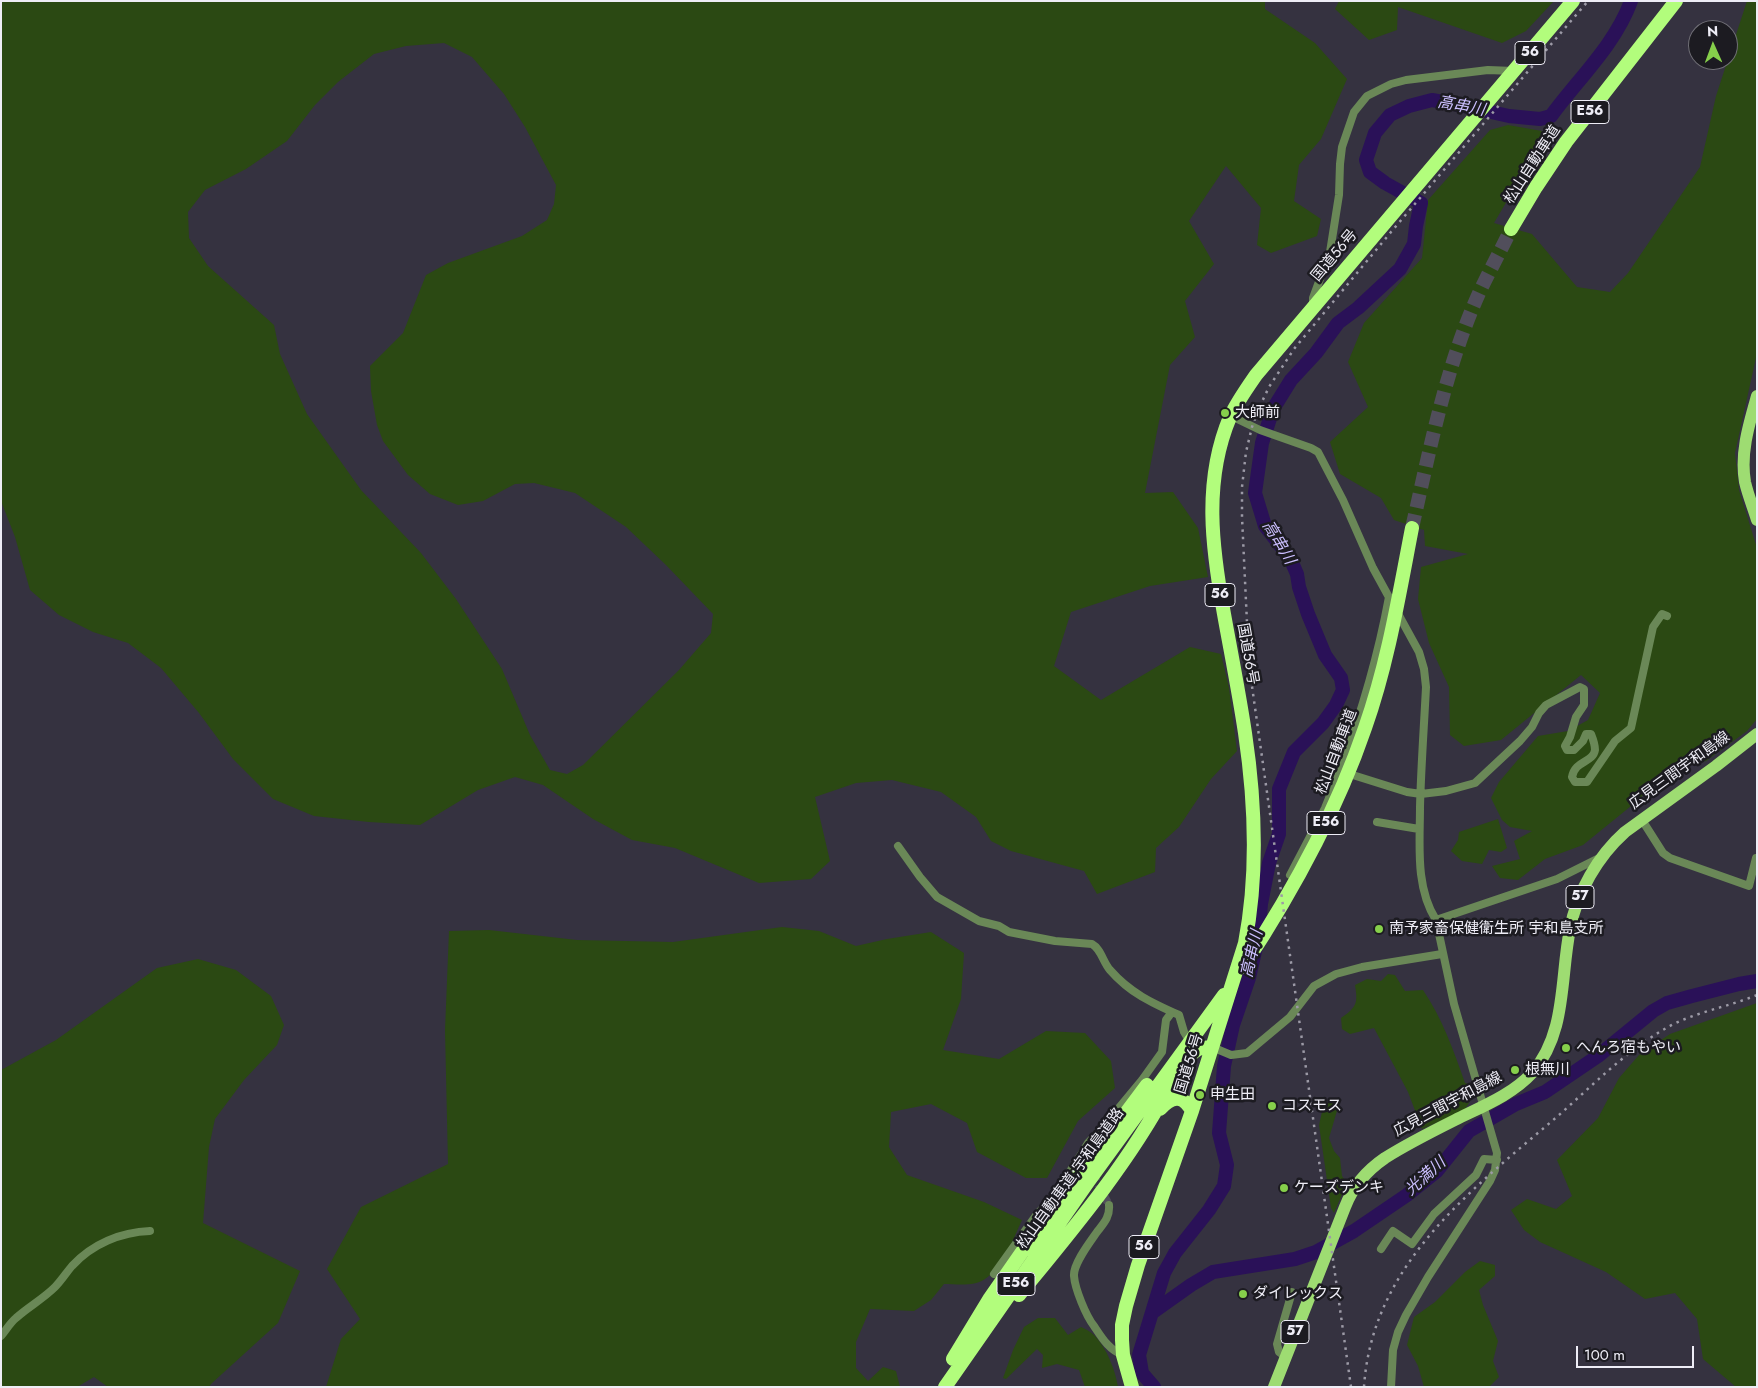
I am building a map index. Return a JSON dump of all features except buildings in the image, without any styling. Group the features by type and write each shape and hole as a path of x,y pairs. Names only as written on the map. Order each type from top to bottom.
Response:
{"highway":[{"name":"国道56号","path":"1132,1387 1123,1354 1122,1325 1126,1306 1192,1111 1216,1049 1250,919 1253,835 1248,759 1216,567 1212,531 1214,478 1221,444 1231,416 1256,375 1573,1"},
{"name":"松山自動車道","path":"1511,229 1566,142 1676,1"},
{"name":"松山自動車道","path":"1192,1044 1276,916 1329,818 1366,727 1392,632 1412,528"},
{"path":"938,1387 990,1298 1047,1218 1172,1053 1183,1043 1192,1044 1199,1048 1216,1049"},
{"path":"1154,1116 1192,1044"},
{"name":"松山自動車道;宇和島道路","path":"945,1387 1088,1182 1192,1044"},
{"path":"961,1362 994,1326 1088,1211 1154,1116 1166,1102 1182,1099 1187,1102 1192,1111"}],"main road":[{"path":"1757,396 1748,427 1744,454 1745,480 1757,520"},
{"name":"広見三間宇和島線","path":"1274,1387 1354,1187 1371,1168 1406,1145 1485,1111 1530,1075 1545,1056 1558,1021 1572,920 1584,888 1603,856 1613,843 1642,820 1757,734"}],"street":[{"path":"1313,307 1313,298 1330,252 1342,147 1354,112 1367,96 1380,88 1406,80 1488,70 1515,71"},
{"path":"1231,416 1260,430 1318,452 1343,500 1373,568 1419,652 1424,669 1426,687 1418,856 1422,879 1432,914 1436,920 1454,1004 1497,1153 1497,1160 1490,1181 1437,1262 1398,1332 1393,1350 1391,1387"},
{"path":"1290,876 1325,808 1358,721 1371,678 1389,598"},
{"path":"1340,771 1406,792 1421,794 1446,792 1475,783 1520,741 1532,727 1539,713 1546,705 1580,687 1584,689 1584,705 1576,717 1565,746 1567,750 1574,750 1583,741 1586,734 1591,734 1595,749 1593,754 1590,758 1576,766 1572,777 1575,782 1587,782 1615,741 1631,728 1653,627 1662,614 1667,616"},
{"path":"1642,820 1662,853 1670,858 1749,886 1756,858"},
{"path":"1377,822 1419,829"},
{"path":"898,846 937,897 979,921 998,926 1009,932 1096,946 1109,968 1131,991 1179,1015 1184,1032 1192,1044"},
{"path":"1436,920 1557,879 1603,856"},
{"path":"1216,1049 1231,1054 1241,1055 1247,1053 1290,1017 1314,986 1336,974 1362,967 1442,954"},
{"path":"994,1274 1037,1214 1052,1199 1088,1143 1142,1080 1162,1052 1166,1020 1172,1012"},
{"path":"1381,1249 1393,1231 1412,1244 1434,1214 1476,1175 1484,1160 1497,1160"},
{"path":"1109,1205 1108,1217 1078,1262 1074,1275 1082,1305 1090,1322 1114,1352 1123,1354"},
{"path":"1,1336 14,1319 55,1288 73,1265 87,1253 97,1246 125,1234 150,1231"},
{"path":"1286,1357 1279,1352 1277,1344 1292,1292"}],"green space":[{"path":"1,1 1265,1 1265,9 1315,43 1347,79 1321,139 1299,165 1294,201 1321,219 1317,236 1271,253 1257,245 1261,208 1226,166 1189,221 1214,264 1185,301 1195,337 1170,365 1145,493 1173,492 1198,528 1208,577 1150,586 1071,612 1054,666 1101,700 1190,647 1221,654 1229,688 1237,751 1211,779 1179,827 1156,848 1155,872 1097,894 1084,871 1011,851 991,841 976,817 941,792 892,780 856,783 815,797 830,861 811,879 759,883 675,848 632,840 593,819 543,785 515,777 478,790 420,825 314,816 273,799 233,759 199,713 161,668 128,643 93,632 59,615 30,590 15,537 1,501","holes":["444,43 472,57 504,94 525,127 556,185 554,204 547,220 522,236 448,263 426,275 403,333 370,366 371,391 377,425 383,441 408,475 430,494 458,505 483,501 515,484 534,483 575,493 626,527 713,614 711,633 679,670 583,765 567,774 550,770 530,735 502,669 456,599 421,553 361,490 307,414 280,354 274,325 208,266 189,238 188,212 205,190 246,169 287,141 315,105 338,82 374,54 406,46"]},
{"path":"1339,1 1554,1 1526,31 1502,43 1398,7 1397,30 1369,40 1335,9"},
{"path":"1747,1 1757,1 1757,353 1735,453 1739,490 1757,548 1757,719 1747,731 1706,761 1668,771 1636,802 1583,845 1545,859 1518,880 1500,878 1492,866 1520,859 1514,841 1532,831 1510,827 1502,820 1491,798 1499,782 1538,736 1568,731 1588,720 1600,693 1581,675 1501,740 1464,746 1450,735 1449,687 1429,643 1418,599 1421,567 1468,554 1425,546 1424,530 1394,520 1381,498 1340,474 1330,442 1368,407 1348,362 1364,323 1422,258 1428,200 1490,130 1508,125 1542,131 1540,145 1494,223 1532,234 1577,287 1610,292 1628,273 1700,167 1716,96 1724,70 1738,70 1738,29"},
{"path":"1498,819 1507,848 1501,852 1489,850 1482,864 1462,861 1451,851 1458,840 1459,832"},
{"path":"782,927 819,931 856,946 931,932 964,953 961,999 943,1050 999,1059 1046,1031 1085,1033 1111,1061 1115,1088 1078,1121 1047,1178 1026,1178 977,1152 967,1123 931,1104 891,1112 889,1147 907,1175 984,1202 1022,1220 1003,1260 992,1274 981,1282 959,1285 944,1284 931,1300 914,1311 870,1309 856,1342 856,1368 868,1381 883,1367 896,1371 900,1387 326,1387 341,1339 360,1319 327,1269 361,1207 448,1164 445,1030 449,931 489,930 577,940 673,942"},
{"path":"198,959 236,970 271,996 284,1025 277,1045 244,1080 215,1119 209,1147 203,1223 300,1271 278,1323 209,1387 108,1387 94,1377 77,1387 1,1387 1,1070 56,1040 157,968"},
{"path":"1388,974 1395,975 1405,991 1423,990 1442,1023 1465,1083 1472,1085 1473,1096 1464,1111 1422,1129 1408,1092 1374,1028 1350,1034 1342,1029 1341,1018 1355,1004 1355,985 1367,979 1381,981"},
{"path":"1757,1003 1757,1387 1736,1387 1703,1359 1697,1319 1675,1293 1645,1299 1606,1272 1540,1242 1524,1230 1511,1210 1527,1199 1556,1209 1572,1196 1557,1160 1598,1118 1619,1078 1639,1055 1670,1034"},
{"path":"1329,1102 1339,1104 1329,1138 1334,1151 1340,1158 1342,1176 1347,1183 1334,1213 1331,1208 1319,1125 1322,1112"},
{"path":"1480,1261 1495,1265 1495,1276 1479,1290 1498,1341 1493,1361 1499,1377 1489,1387 1424,1387 1418,1366 1407,1345 1414,1317 1435,1302 1465,1272"},
{"path":"1038,1318 1055,1318 1068,1335 1081,1327 1093,1335 1099,1341 1110,1360 1118,1387 1085,1387 1079,1370 1057,1364 1042,1368 1043,1355 1037,1349 1006,1379 1003,1378 1024,1327"}],"waterway":[{"name":"高串川","path":"1154,1387 1142,1373 1139,1355 1164,1273 1175,1253 1209,1210 1224,1186 1227,1165 1219,1133 1224,1066 1233,1025 1249,978 1258,938 1261,904 1269,863 1279,834 1279,789 1294,752 1323,723 1336,705 1343,690 1341,678 1325,655 1308,614 1299,587 1297,574 1290,558 1265,526 1255,493 1262,443 1273,409 1291,380 1316,353 1338,323 1358,308 1400,269 1414,244 1421,203 1385,183 1370,172 1366,160 1375,133 1390,115 1409,106 1432,100 1509,116 1540,119 1551,116 1606,47 1616,32 1631,1"},
{"name":"光満川","path":"1153,1312 1213,1272 1295,1259 1316,1252 1354,1231 1407,1195 1437,1171 1469,1131 1516,1104 1545,1092 1598,1056 1653,1011 1667,1003 1757,981"}],"tunnel":[{"path":"1412,528 1432,438 1448,378 1468,319 1511,229"},
{"path":"1093,1174 1109,1205"}],"railway":[{"path":"1351,1387 1249,665 1242,517 1242,487 1246,452 1259,408 1269,387 1294,349 1588,1"},
{"path":"1364,1387 1371,1343 1386,1303 1407,1266 1432,1232 1462,1201 1493,1171 1611,1068 1653,1036 1678,1022 1700,1013 1757,995"}],"place":[{"name":"大師前","path":"1225,413"},
{"name":"南予家畜保健衛生所 宇和島支所","path":"1379,929"},
{"name":"へんろ宿もやい","path":"1566,1048"},
{"name":"根無川","path":"1515,1070"},
{"name":"申生田","path":"1200,1095"},
{"name":"コスモス","path":"1272,1106"},
{"name":"ケーズデンキ","path":"1284,1188"},
{"name":"ダイレックス","path":"1243,1294"}]}
